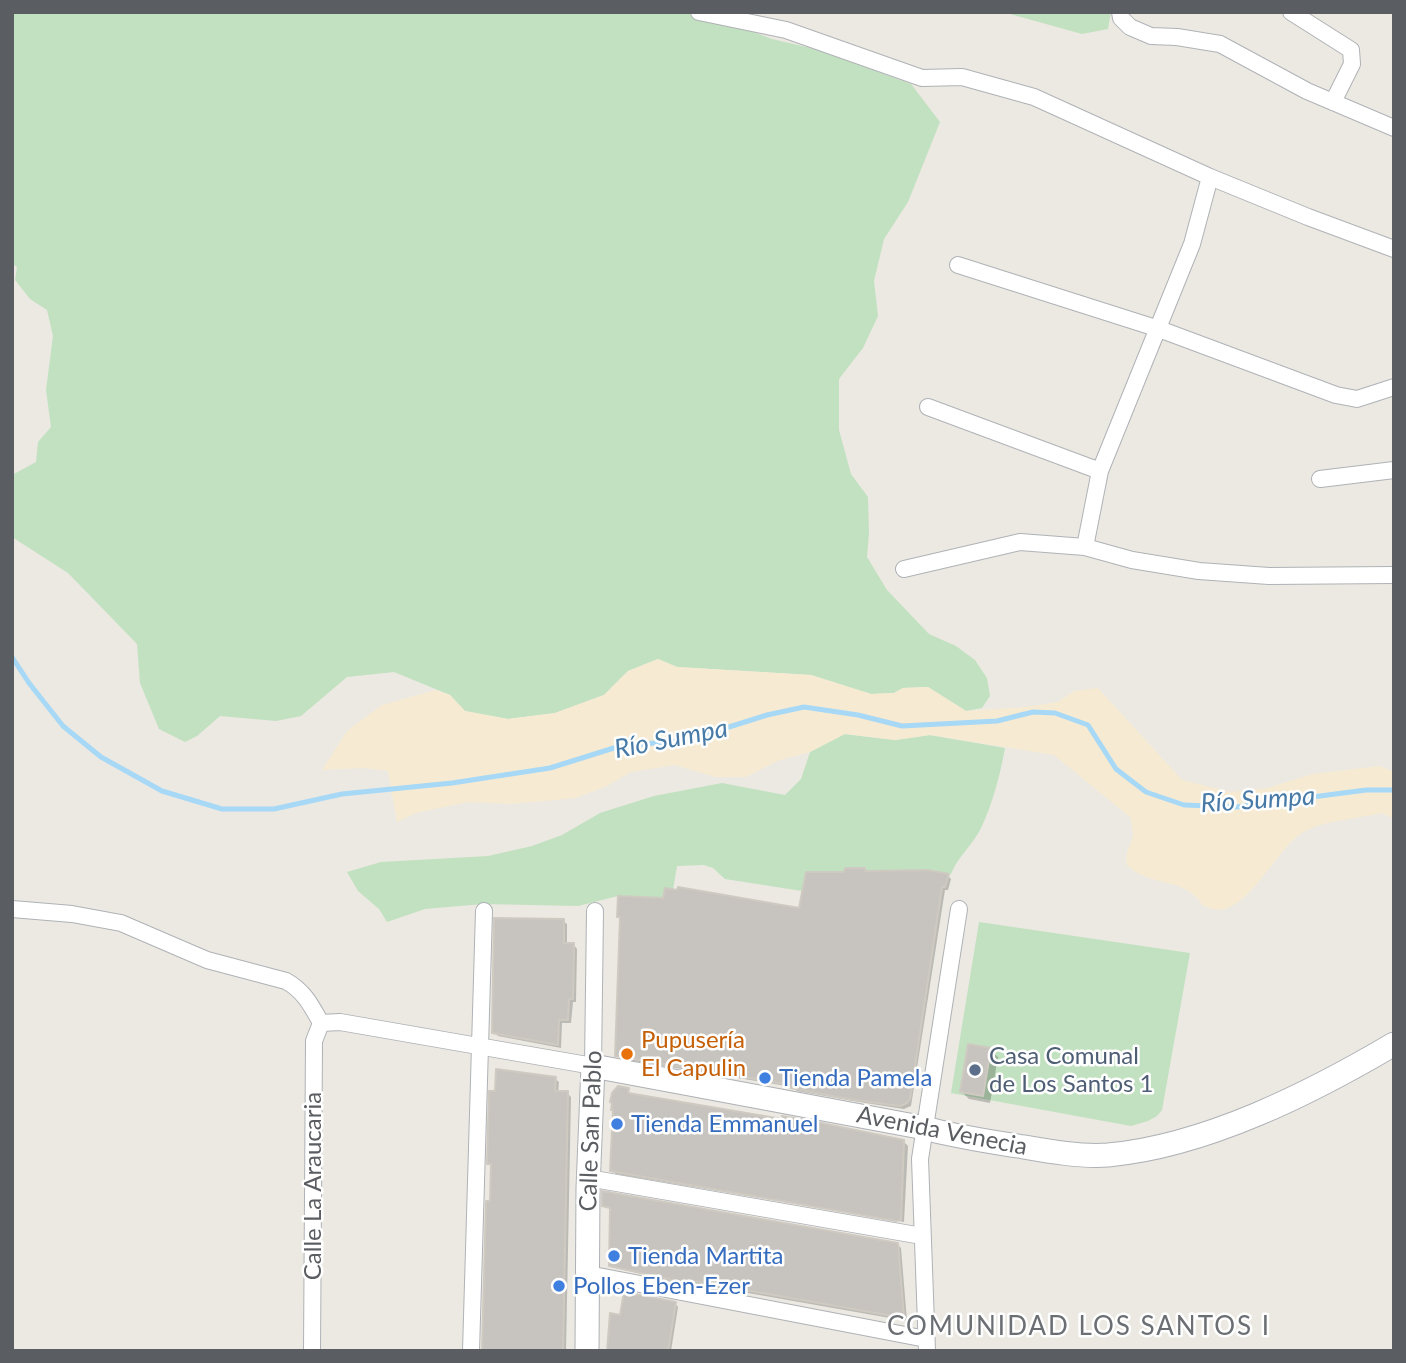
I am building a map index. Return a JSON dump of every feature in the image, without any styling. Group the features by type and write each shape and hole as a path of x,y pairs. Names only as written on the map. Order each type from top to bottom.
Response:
{"street":[{"path":"699,12 786,30 922,78 962,77 1034,97 1210,177 1394,248"},
{"path":"1120,12 1130,27 1151,36 1220,44 1307,90 1394,128"},
{"path":"1291,12 1351,50 1352,64 1333,102"},
{"path":"1085,547 1100,471 1192,244 1210,177"},
{"path":"958,265 1159,329 1336,395 1357,399 1394,387"},
{"path":"928,407 1100,471"},
{"path":"1320,479 1394,470"},
{"path":"904,569 1020,542 1085,547 1132,560 1199,571 1269,576 1394,575"},
{"path":"12,909 72,914 121,923 207,960 286,981 298,987 321,1023"},
{"path":"588,1274 927,1345 920,1159 960,909"},
{"path":"471,1351 484,911"},
{"name":"Calle San Pablo","path":"587,1351 594,911"},
{"name":"Avenida Venecia","path":"321,1023 340,1022 593,1066 1057,1153 1107,1155 1158,1147 1276,1107 1394,1044"},
{"name":"Calle La Araucaria","path":"312,1351 314,1041 321,1023"},
{"path":"588,1178 922,1236"}],"green space":[{"path":"12,12 733,12 751,31 815,49 911,84 940,122 908,202 884,239 874,281 878,316 863,348 839,379 839,430 851,474 868,497 867,557 887,590 929,634 956,646 975,660 987,678 990,696 982,708 966,711 928,687 871,694 811,675 677,667 658,659 628,671 604,695 555,713 508,719 465,711 450,695 394,672 347,677 301,716 276,721 220,716 197,736 185,742 159,729 140,683 137,644 68,573 12,537 12,475 36,462 38,442 51,427 46,390 53,336 47,310 30,299 15,280 17,267 12,263"},
{"path":"987,12 1111,12 1108,29 1082,34 1010,14"},
{"path":"844,734 895,740 930,735 1005,748 996,789 985,818 978,834 951,874 928,870 865,871 864,868 846,868 844,872 806,872 802,891 725,879 713,868 704,865 677,866 673,890 663,898 618,896 578,906 483,904 425,909 387,922 379,909 358,891 347,872 381,862 488,856 532,846 562,835 600,813 654,796 722,783 785,795 801,779 810,752"},
{"path":"979,922 1190,953 1162,1110 1157,1116 1131,1126 951,1093"}],"sand":[{"path":"658,659 677,667 811,675 871,694 928,687 966,711 1058,702 1074,691 1098,688 1182,780 1231,792 1268,788 1312,774 1380,766 1394,772 1394,819 1382,813 1307,830 1296,837 1243,898 1219,910 1203,906 1187,890 1145,876 1126,864 1133,836 1131,818 1054,755 930,735 895,740 845,734 810,752 777,761 746,777 715,777 675,765 631,772 607,786 576,798 511,804 468,802 416,813 397,822 388,771 364,768 322,770 347,731 382,705 436,690 450,695 465,711 508,719 555,713 604,695 628,671"}],"building":[{"path":"845,868 865,868 865,871 928,870 949,874 945,887 942,887 910,1099 907,1103 900,1106 848,1099 791,1088 792,1085 615,1056 620,917 617,917 618,896 663,898 665,888 677,890 678,887 799,908 806,872 844,872"},
{"path":"494,918 564,919 564,943 574,943 573,999 569,999 568,1020 559,1020 558,1045 492,1033"},
{"name":"Casa Comunal de Los Santos 1","path":"968,1044 991,1048 983,1096 960,1092"},
{"path":"496,1069 556,1077 555,1091 568,1091 563,1351 482,1351 486,1201 490,1201 491,1164 487,1164 489,1091 495,1091"},
{"path":"618,1086 629,1088 628,1093 782,1119 782,1116 807,1120 904,1140 901,1220 610,1171 613,1110 610,1102 612,1093"},
{"path":"602,1191 898,1243 904,1318 688,1280 679,1281 609,1266 610,1208 602,1206"},
{"path":"624,1292 676,1302 668,1351 607,1351 610,1313 620,1315"}],"waterway":[{"name":"Río Sumpa","path":"12,657 63,726 101,757 162,791 222,809 274,809 342,794 452,783 550,768 617,747 691,739 767,715 804,707 858,715 902,726 997,721 1033,712 1055,713 1088,725 1116,769 1146,792 1184,805 1236,807 1366,790 1394,790"}],"place":[{"name":"Pupusería El Capulin","path":"627,1054"},
{"name":"Casa Comunal de Los Santos 1","path":"975,1070"},
{"name":"Tienda Pamela","path":"765,1078"},
{"name":"Tienda Emmanuel","path":"617,1124"},
{"name":"Tienda Martita","path":"614,1256"},
{"name":"Pollos Eben-Ezer","path":"559,1286"}],"district":[{"name":"COMUNIDAD LOS SANTOS I","path":"1079,1327"}]}
